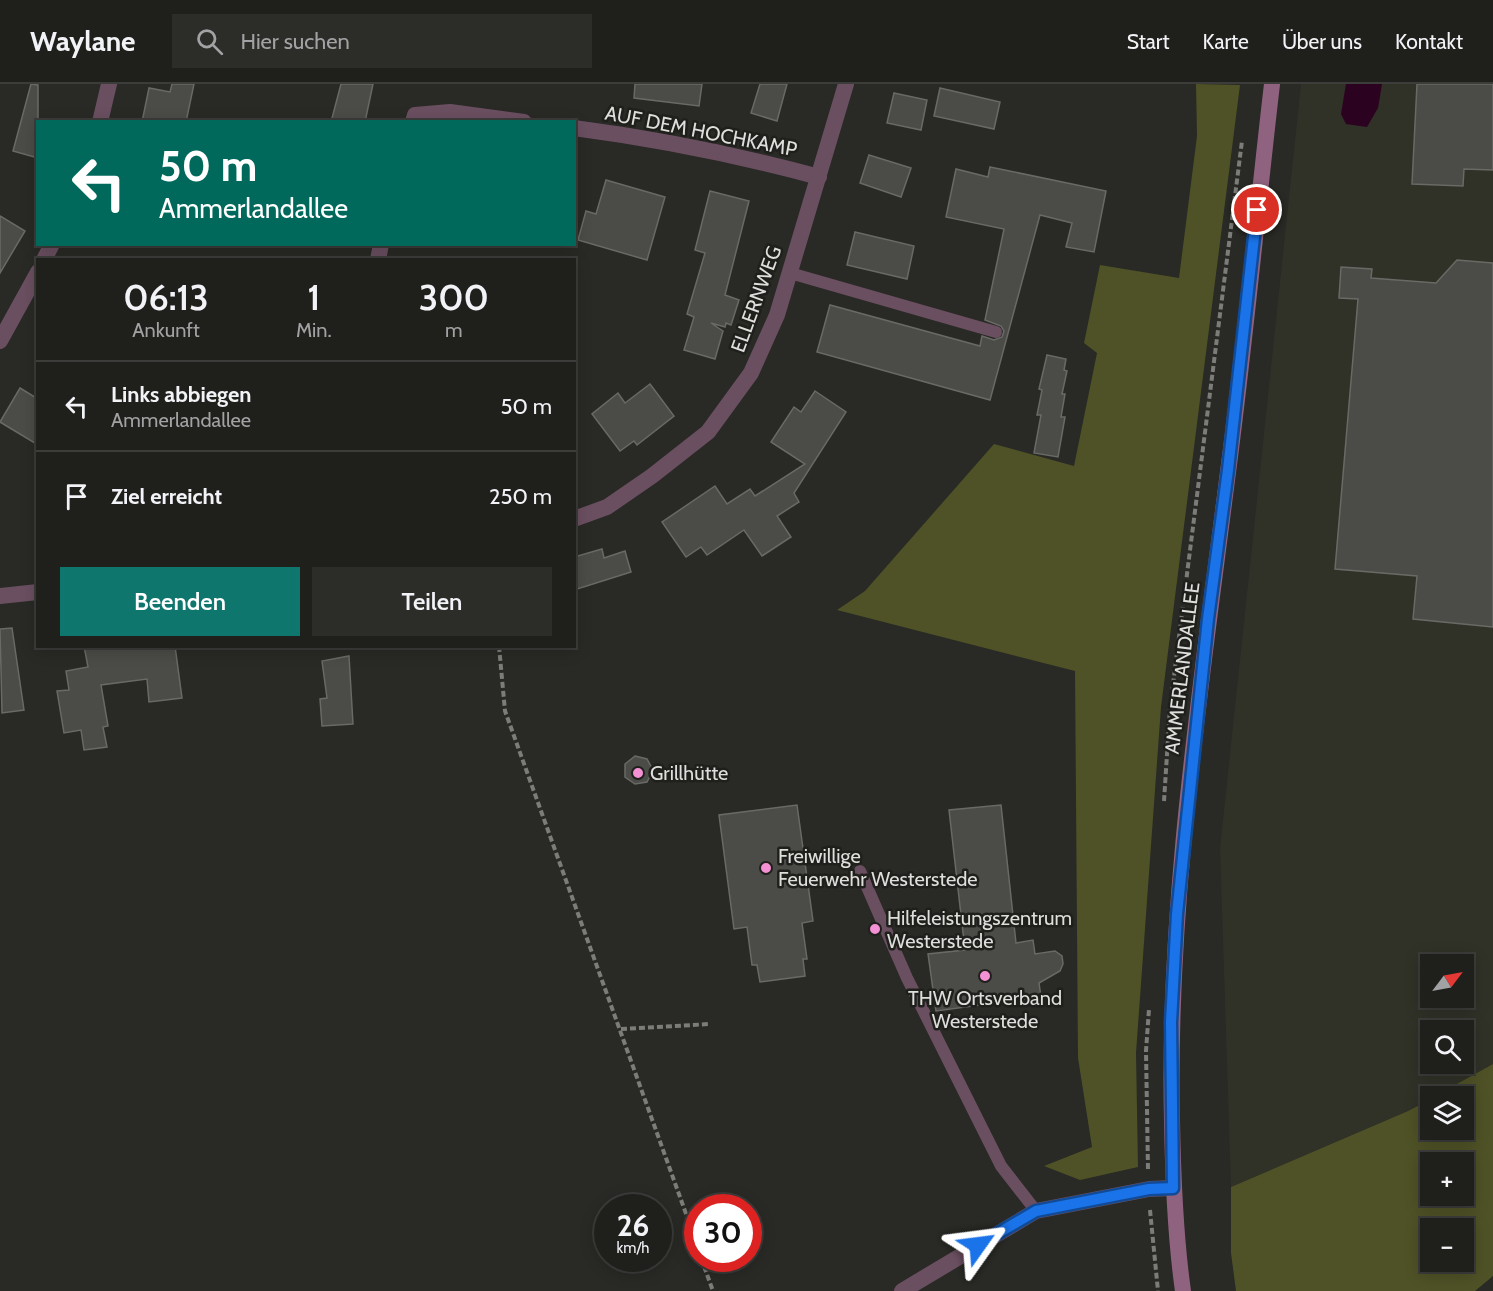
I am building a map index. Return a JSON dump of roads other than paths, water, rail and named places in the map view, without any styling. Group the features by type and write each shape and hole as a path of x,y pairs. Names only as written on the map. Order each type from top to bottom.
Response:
{"main road":[{"name":"AMMERLANDALLEE","path":"1183,1291 1173,1188 1171,1022 1182,855 1272,84"}],"street":[{"path":"100,120 109,84"},
{"name":"ELLERNWEG","path":"576,518 607,507 652,476 708,432 751,373 777,315 846,84"},
{"path":"414,120 415,116 450,112 509,120"},
{"name":"AUF DEM HOCHKAMP","path":"576,128 637,136 740,156 819,177"},
{"path":"0,341 36,276"},
{"path":"0,596 36,592"},
{"path":"902,1291 1036,1211 1149,1189 1173,1188"}],"lane":[{"path":"790,273 996,332"},
{"path":"860,871 907,978 1001,1166 1036,1211"}],"place":[{"name":"Grillhütte","path":"638,773"},
{"name":"Freiwillige Feuerwehr Westerstede","path":"766,868"},
{"name":"Hilfeleistungszentrum Westerstede","path":"875,929"},
{"name":"THW Ortsverband Westerstede","path":"985,976"}]}
